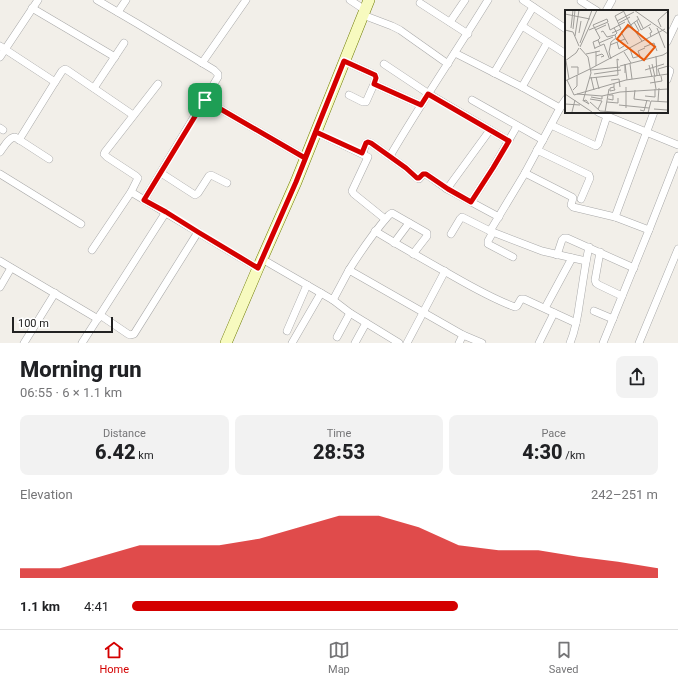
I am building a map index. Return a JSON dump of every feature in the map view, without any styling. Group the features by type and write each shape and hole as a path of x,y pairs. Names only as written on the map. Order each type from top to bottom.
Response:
{"main road":[{"path":"226,343 316,132 366,8"}],"street":[{"path":"0,57 3,48 38,0"},
{"path":"97,0 214,70 218,74 218,77 205,100 144,200"},
{"path":"118,12 126,0"},
{"path":"202,63 246,0"},
{"path":"350,0 366,8 400,30 448,64"},
{"path":"450,22 464,0"},
{"path":"390,156 488,0"},
{"path":"523,0 565,28"},
{"path":"607,10 612,0"},
{"path":"581,1 595,10"},
{"path":"420,3 468,34"},
{"path":"494,73 533,7"},
{"path":"32,8 115,57"},
{"path":"668,40 678,19"},
{"path":"522,26 565,53"},
{"path":"522,87 547,42"},
{"path":"94,88 124,43"},
{"path":"3,48 55,82"},
{"path":"455,53 560,108"},
{"path":"344,61 375,75 376,78 366,102 349,95"},
{"path":"384,64 428,94 509,141"},
{"path":"19,140 62,71 65,69 133,115"},
{"path":"92,250 138,180 137,177 106,157 104,154 158,84"},
{"path":"374,84 421,105"},
{"path":"205,100 305,158"},
{"path":"472,100 543,140"},
{"path":"513,257 488,244 488,241 499,217 565,100"},
{"path":"600,113 678,145"},
{"path":"615,217 654,113"},
{"path":"551,125 596,146 607,116"},
{"path":"471,202 518,126"},
{"path":"448,189 490,130"},
{"path":"316,132 367,156 368,158 352,191 385,219"},
{"path":"0,152 12,138 15,137 49,159"},
{"path":"362,153 366,143 369,142 390,156 417,178 424,174 499,217"},
{"path":"537,150 589,175 590,178 581,198"},
{"path":"603,343 650,230 678,156"},
{"path":"161,173 195,195 198,194 211,175 227,183"},
{"path":"525,173 572,197 573,199 571,206 573,207 615,217 650,230"},
{"path":"0,174 81,224"},
{"path":"131,192 198,232 307,285 399,343"},
{"path":"82,343 166,212"},
{"path":"333,300 361,251 375,231 392,213 426,232 427,234 413,254"},
{"path":"451,234 462,217 492,232 542,251 586,262"},
{"path":"394,243 409,223"},
{"path":"375,231 478,291 513,307 517,306 522,298 576,322"},
{"path":"0,261 130,335 134,334 198,232"},
{"path":"557,255 562,240 567,238 634,268"},
{"path":"570,343 576,322 589,247"},
{"path":"639,343 678,249"},
{"path":"600,252 595,280 599,285 622,296"},
{"path":"545,308 572,258"},
{"path":"0,287 11,268"},
{"path":"349,270 463,335 482,343"},
{"path":"407,343 445,271"},
{"path":"287,331 307,285"},
{"path":"24,343 55,293"},
{"path":"292,343 321,293"},
{"path":"594,311 613,319"},
{"path":"336,337 350,313"},
{"path":"539,343 554,313"},
{"path":"354,343 366,323"},
{"path":"459,343 463,335"}],"route":[{"path":"344,61 374,74 376,78 374,84 421,105 428,94 509,141 471,202 426,174 423,174 418,179 406,168 371,143 366,143 362,153 316,132 296,182 258,268 144,200 205,100 305,158 344,61"}]}
